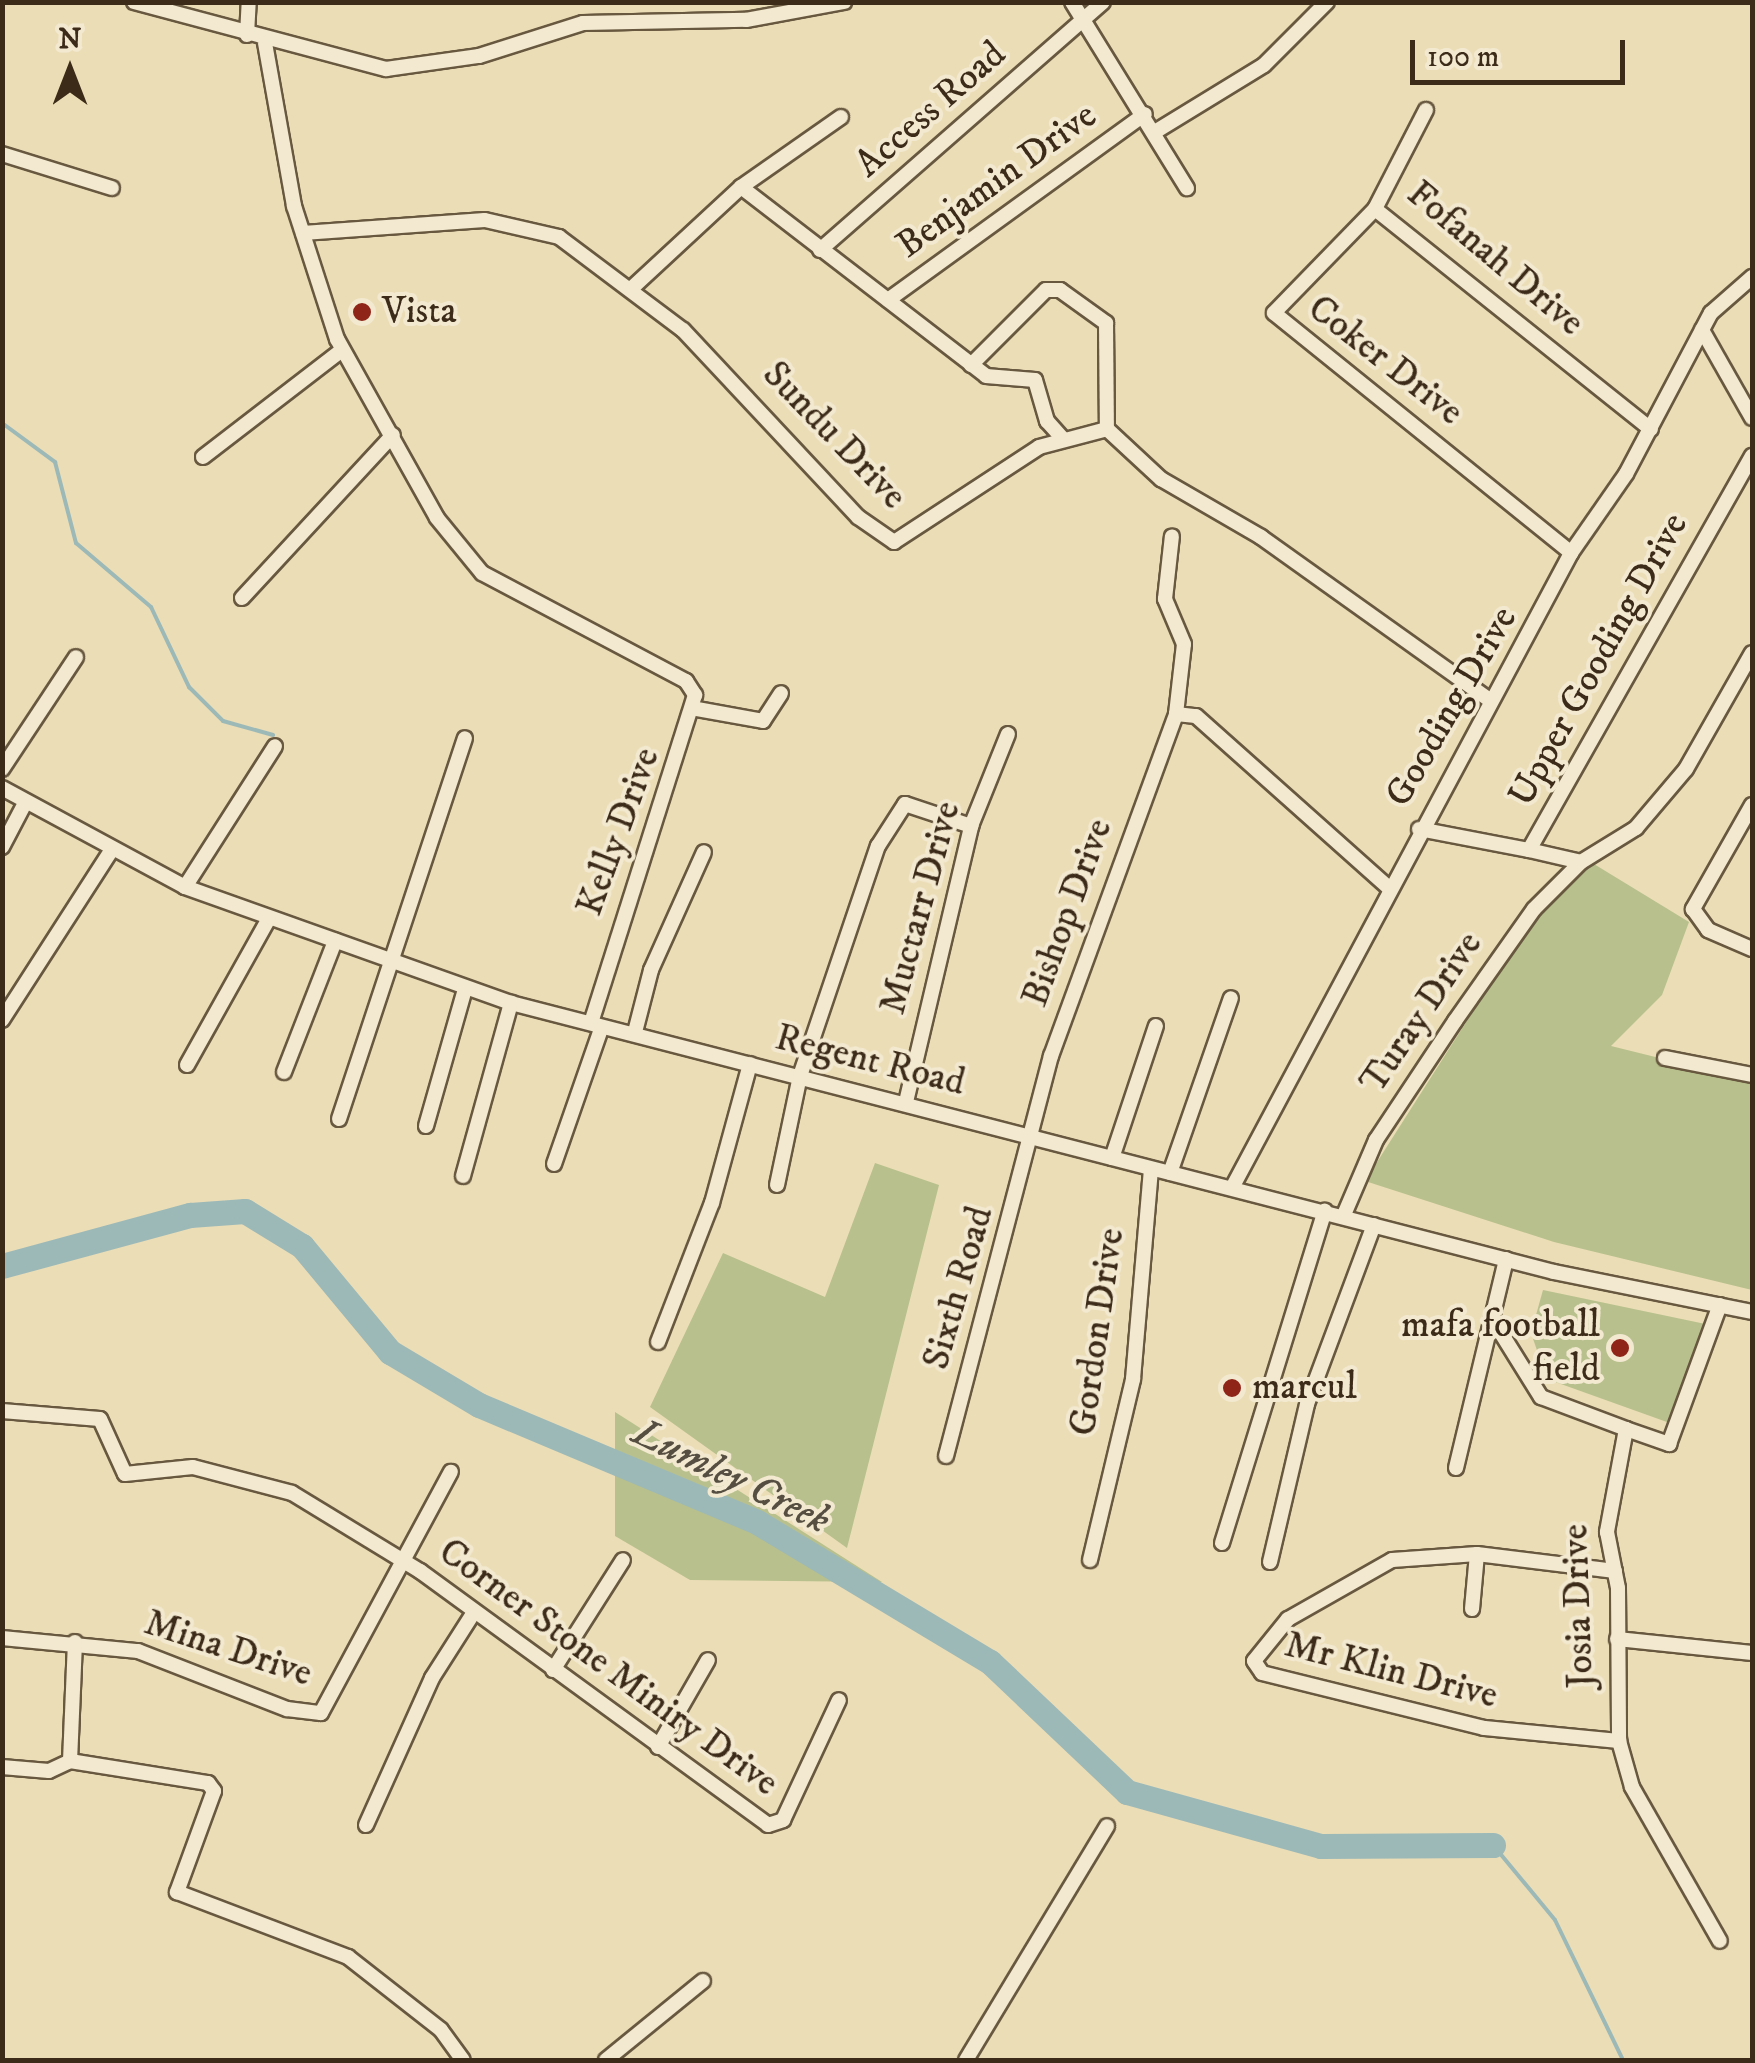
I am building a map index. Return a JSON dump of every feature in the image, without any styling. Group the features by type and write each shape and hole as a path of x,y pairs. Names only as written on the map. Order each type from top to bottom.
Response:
{"street":[{"path":"134,2 366,66 421,67 583,23 764,19 844,2"},
{"path":"247,35 249,2"},
{"path":"1072,2 1158,130 1187,188"},
{"name":"Access Road","path":"820,250 1104,2"},
{"path":"1158,130 1264,65 1326,2"},
{"path":"242,598 393,435 342,350 304,232 265,42"},
{"name":"Fofanah Drive","path":"1426,110 1375,210 1651,429"},
{"name":"Benjamin Drive","path":"888,300 1145,114"},
{"path":"633,287 742,187 840,117"},
{"path":"2,154 112,188"},
{"path":"742,187 992,379 1035,380 1047,421 1064,440"},
{"name":"Coker Drive","path":"1375,210 1274,313 1571,553"},
{"name":"Sundu Drive","path":"304,232 519,223 559,237 633,287 740,384 858,517 894,542 987,475 1064,440 1107,429"},
{"name":"Gooding Drive","path":"1232,1188 1388,887 1571,553 1651,429 1702,330 1752,277"},
{"path":"971,365 1046,290 1060,290 1106,323 1107,429 1161,479 1262,537 1491,702"},
{"path":"1702,330 1751,414"},
{"path":"203,457 342,350"},
{"name":"Kelly Drive","path":"393,435 437,518 482,573 674,674 697,709 554,1164"},
{"name":"Upper Gooding Drive","path":"1419,829 1529,850 1752,456"},
{"name":"Bishop Drive","path":"1034,1137 1050,1056 1176,714 1184,644 1166,599 1172,536"},
{"name":"Turay Drive","path":"1343,1217 1376,1140 1534,909 1581,862 1636,828 1670,791 1752,653"},
{"path":"2,769 76,657"},
{"path":"697,709 763,721 781,693"},
{"path":"1176,714 1196,716 1388,887"},
{"name":"Muctarr Drive","path":"906,1102 971,826 1008,734"},
{"path":"339,1119 386,959 465,738"},
{"path":"184,886 275,746"},
{"name":"Regent Road","path":"2,788 184,886 511,1003 1506,1259 1752,1312"},
{"path":"2,848 25,803"},
{"name":"Muctarr Drive","path":"777,1186 800,1076 878,846 904,804 971,826"},
{"path":"1752,805 1693,909 1708,930 1752,949"},
{"path":"2,1020 112,849"},
{"path":"1529,850 1581,862"},
{"path":"634,1032 650,970 704,852"},
{"path":"187,1065 269,918"},
{"path":"284,1072 335,941"},
{"path":"426,1126 465,989"},
{"path":"1170,1173 1231,998"},
{"path":"464,1176 511,1003"},
{"path":"1112,1158 1156,1026"},
{"path":"1665,1058 1752,1075"},
{"path":"658,1342 712,1203 750,1064"},
{"name":"Sixth Road","path":"946,1456 1034,1137"},
{"name":"Gordon Drive","path":"1090,1560 1133,1379 1150,1169"},
{"path":"1222,1543 1325,1212"},
{"path":"1270,1562 1307,1404 1374,1225"},
{"path":"1456,1468 1506,1259"},
{"path":"1493,1320 1541,1396 1669,1444 1720,1306"},
{"name":"Corner Stone Miniry Drive","path":"2,1410 100,1418 125,1474 194,1467 292,1493 402,1561 658,1747 776,1826 839,1700"},
{"name":"Josia Drive","path":"1626,1429 1608,1510 1615,1570 1619,1740 1632,1787 1720,1940"},
{"path":"402,1561 451,1472"},
{"path":"1472,1609 1477,1554"},
{"name":"Mr Klin Drive","path":"1615,1570 1477,1554 1392,1560 1351,1578 1264,1638 1256,1670 1541,1740 1619,1740"},
{"path":"553,1670 623,1560"},
{"name":"Mina Drive","path":"2,1638 138,1651 287,1709 321,1712 402,1561"},
{"path":"366,1826 432,1678 474,1612"},
{"path":"1617,1638 1752,1653"},
{"path":"70,1761 75,1642"},
{"path":"658,1747 708,1660"},
{"path":"2,1767 49,1771 70,1761 208,1783 213,1798 174,1878 177,1892 348,1956 441,2030 463,2060"},
{"path":"966,2060 1107,1826"},
{"path":"606,2060 703,1981"}],"green space":[{"path":"1589,861 1689,922 1662,995 1611,1046 1752,1081 1752,1290 1554,1242 1365,1181 1533,917"},
{"path":"875,1163 939,1185 847,1548 650,1407 723,1253 825,1297"},
{"name":"mafa football field","path":"1543,1290 1715,1326 1678,1426 1547,1379 1531,1333"},
{"path":"615,1412 882,1582 690,1580 615,1536"}],"waterway":[{"path":"2,423 55,462 76,543 151,607 189,687 223,721 273,735"},
{"name":"Lumley Creek","path":"2,1266 190,1215 245,1211 302,1246 390,1352 479,1405 757,1522 990,1662 1127,1792 1321,1846 1493,1845"},
{"path":"1493,1845 1555,1920 1623,2060"}],"place":[{"name":"Vista","path":"362,312"},
{"name":"mafa football field","path":"1620,1348"},
{"name":"marcul","path":"1232,1388"}]}
